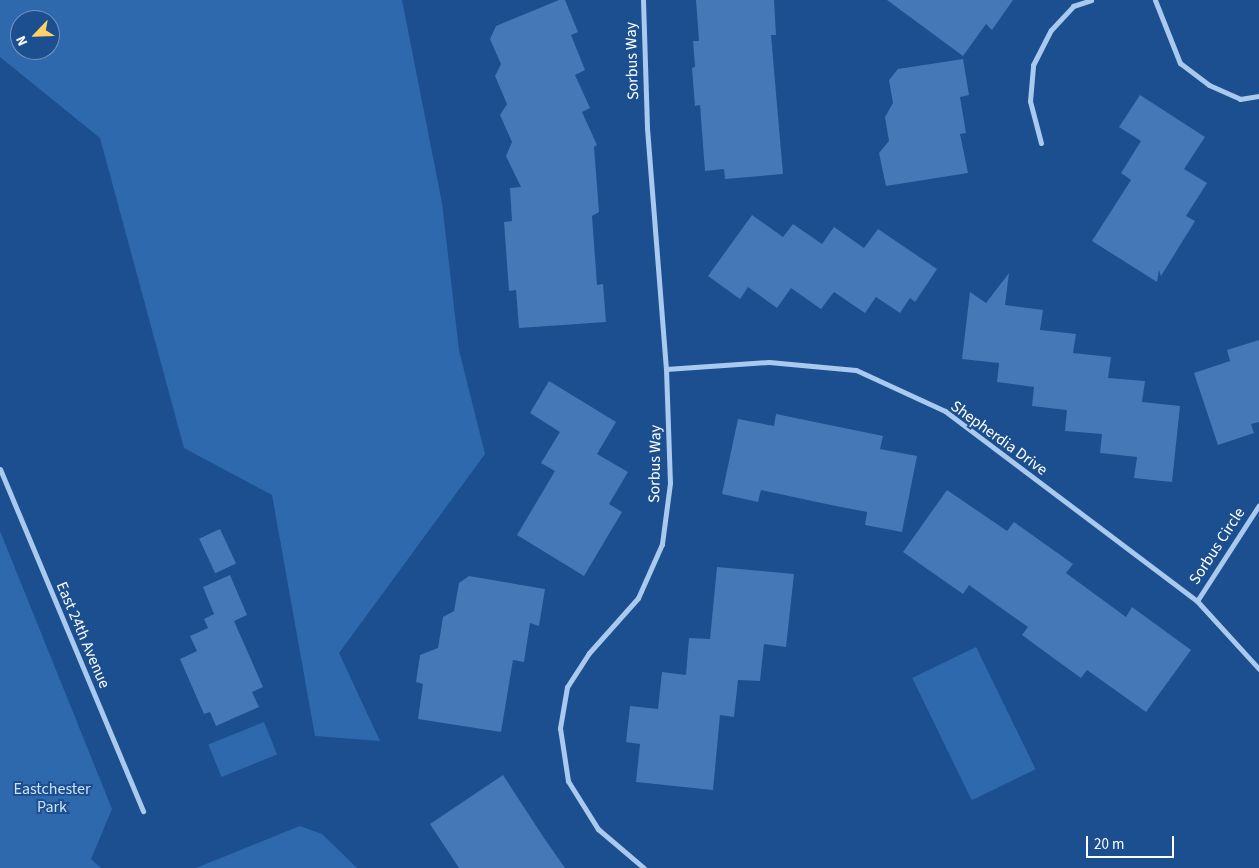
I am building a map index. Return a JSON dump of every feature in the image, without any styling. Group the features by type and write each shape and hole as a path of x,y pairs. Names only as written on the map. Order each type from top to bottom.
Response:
{"street":[{"name":"Sorbus Way","path":"643,0 647,128 666,370 670,484 662,544 638,598 589,653 567,686 560,728 568,781 598,829 644,868"},
{"path":"1041,143 1030,101 1033,66 1051,30 1073,6 1091,0"},
{"path":"1155,0 1180,63 1209,85 1240,99 1259,96"},
{"name":"Shepherdia Drive","path":"666,370 769,362 856,370 945,411 1197,601 1259,668"},
{"name":"East 24th Avenue","path":"0,469 144,811"},
{"name":"Sorbus Circle","path":"1197,601 1259,505"}],"green space":[{"path":"0,0 402,0 442,203 459,350 485,454 339,653 380,741 315,736 272,495 184,448 100,138 0,57"},
{"name":"Eastchester Park","path":"0,531 112,809 91,859 101,868 0,868"},
{"path":"976,647 1036,769 972,800 912,678"},
{"path":"264,722 277,754 221,777 208,744"},
{"path":"300,826 322,834 357,868 196,868"}],"building":[{"path":"559,0 565,0 578,32 571,35 585,70 575,75 590,108 582,112 597,145 594,147 599,212 592,216 597,285 603,284 606,322 519,328 516,290 509,291 504,222 512,221 510,188 521,187 506,156 512,142 500,115 507,104 495,76 501,64 490,39 496,26"},
{"path":"696,0 774,0 776,35 771,35 783,174 725,179 724,169 705,171 700,105 695,106 692,68 695,67 693,41 699,41"},
{"path":"887,0 1013,0 992,30 986,24 963,56"},
{"path":"963,59 969,95 960,97 966,133 960,134 968,173 886,186 879,153 889,141 885,117 893,103 889,80 898,69"},
{"path":"1140,95 1205,137 1184,169 1207,183 1186,216 1195,221 1161,276 1159,270 1157,282 1092,241 1131,180 1121,173 1141,141 1119,127"},
{"path":"752,215 783,237 793,224 822,244 834,227 864,248 878,229 937,269 915,302 910,298 900,313 876,297 865,313 834,292 821,309 791,288 777,308 748,287 740,299 708,276"},
{"path":"1009,273 1005,305 1043,310 1040,330 1076,334 1073,353 1111,357 1108,378 1145,381 1142,402 1180,406 1172,482 1134,478 1137,457 1100,453 1102,434 1065,431 1067,410 1032,406 1034,387 997,382 999,363 962,359 970,292 986,303"},
{"path":"1259,340 1259,422 1251,424 1254,433 1218,445 1194,373 1230,361 1227,350"},
{"path":"549,381 616,422 597,454 628,472 609,504 622,512 584,576 517,535 555,471 541,463 560,432 530,413"},
{"path":"776,414 883,436 880,449 917,456 902,532 865,525 867,512 761,490 758,502 722,494 738,419 774,426"},
{"path":"947,490 1007,531 1014,522 1073,564 1066,573 1126,617 1132,607 1191,650 1146,712 1087,670 1081,678 1022,635 1028,627 969,585 963,594 903,552"},
{"path":"220,529 236,563 215,573 199,539"},
{"path":"717,567 794,574 786,647 764,644 760,681 738,680 734,717 720,715 713,790 636,782 640,744 626,742 630,706 658,709 662,672 686,675 689,638 710,639"},
{"path":"230,575 247,615 234,621 263,687 252,692 259,707 216,726 210,712 204,714 180,659 197,651 190,636 208,628 204,619 214,614 203,587"},
{"path":"469,576 545,589 539,626 530,623 524,662 513,660 501,732 418,719 423,684 416,682 420,655 438,648 443,617 454,611 459,583"},
{"path":"503,775 565,868 459,868 430,824"}]}
